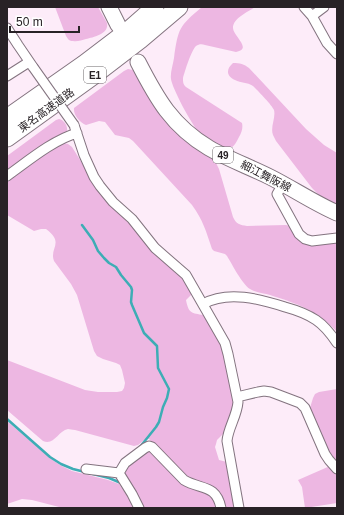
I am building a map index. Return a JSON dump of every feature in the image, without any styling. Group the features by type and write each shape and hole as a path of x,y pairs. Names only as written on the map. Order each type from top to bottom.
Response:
{"highway":[{"name":"東名高速道路","path":"7,118 84,64 130,29 155,7"},
{"name":"東名高速道路","path":"7,138 99,72 179,7"}],"main road":[{"path":"109,7 118,25"},
{"name":"細江舞阪線","path":"138,62 164,108 190,134 210,148 283,184 337,213"}],"street":[{"path":"304,7 312,16 327,43 337,54"},
{"path":"312,16 324,7"},
{"path":"7,28 75,129 86,162 100,186 113,202 132,219 155,248 186,275 222,337 227,348 238,406 228,433 227,441 240,508"},
{"path":"7,76 31,64"},
{"path":"7,176 44,150 68,136 75,129"},
{"path":"283,184 277,194 297,231 302,236 312,241 337,238"},
{"path":"203,304 210,300 233,297 251,298 269,302 297,311 312,318 325,328 337,343"},
{"path":"237,397 258,392 271,392 300,403 305,408 325,454 337,469"},
{"path":"119,473 126,463 145,448 149,446 152,447 184,480 211,490 218,498 221,508"},
{"path":"86,469 119,473"},
{"path":"119,473 139,508"}],"shaded area":[{"path":"55,7 98,7 107,23 106,30 97,36 78,41 70,41 66,36"},
{"path":"202,7 255,7 238,18 234,24 234,31 243,45 241,50 236,52 203,44 197,45 190,56 183,78 183,83 186,87 242,123 242,132 234,145 230,148 218,145 198,131 191,122 172,84 171,79 177,40 181,29 188,19"},
{"path":"233,63 242,64 249,68 306,129 324,145 337,153 337,206 323,198 312,188 276,141 272,132 274,116 273,108 253,86 237,81 230,76 228,70"},
{"path":"128,69 133,70 136,74 151,101 167,122 215,161 219,169 233,217 237,223 247,226 286,225 290,226 297,236 337,241 337,332 322,318 298,305 250,289 227,256 212,249 202,221 196,210 133,141 129,138 115,135 105,122 99,121 86,125 77,118 74,108"},
{"path":"59,119 67,127 67,131 7,171 7,156"},
{"path":"64,143 72,147 97,187 181,273 193,293 186,300 190,311 206,316 222,344 235,402 225,432 217,440 215,447 219,460 227,462 237,508 223,508 222,502 190,480 165,457 149,439 146,439 134,446 68,429 61,432 50,442 47,442 43,441 7,410 7,360 85,390 117,392 122,391 124,388 125,383 120,365 97,356 94,351 77,295 54,261 53,252 56,242 55,238 46,229 34,231 7,215 7,179 45,152"},
{"path":"337,389 337,465 331,459 309,411 315,394"},
{"path":"7,421 60,465 72,471 119,484 128,497 133,508 63,508 22,499 7,504"},
{"path":"149,449 163,462 210,493 218,508 143,508 124,475 124,470"},
{"path":"330,466 337,472 337,503 305,508 302,487 298,480"}],"waterway":[{"path":"82,225 93,240 98,251 109,263 116,267 131,287 132,305 144,333 157,346 158,368 169,389 159,422 140,447"},
{"path":"7,419 50,457 61,464 121,483"}]}
